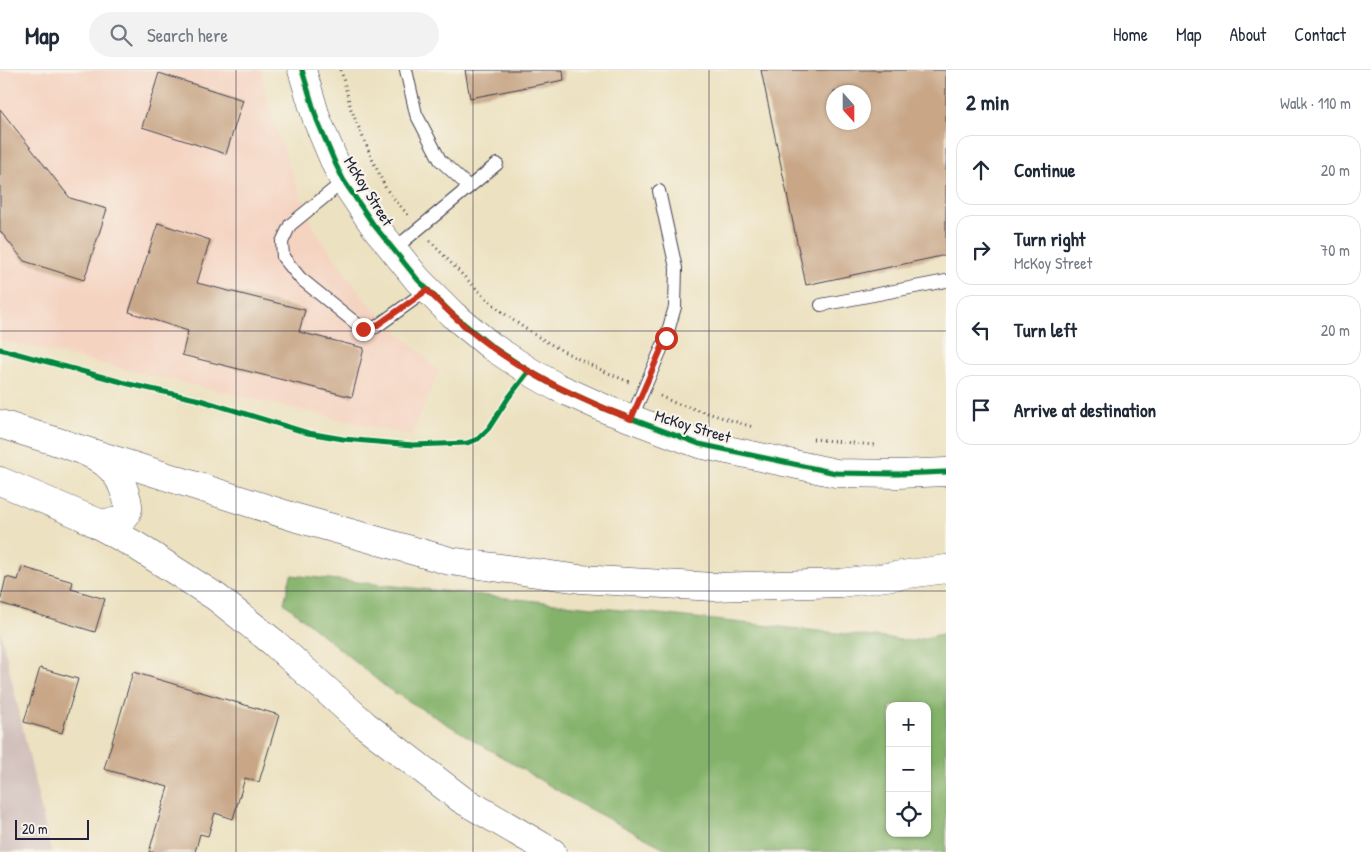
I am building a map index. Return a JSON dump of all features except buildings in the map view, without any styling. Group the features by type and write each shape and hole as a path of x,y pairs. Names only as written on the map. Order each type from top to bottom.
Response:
{"main road":[{"name":"McKoy Street","path":"302,70 317,120 344,181 373,224 427,290 468,329 522,367 557,387 631,419 698,444 836,473 898,474 946,472"},
{"path":"0,424 297,518 440,558 515,570 580,579 714,587 841,583 946,569"},
{"path":"0,482 99,523 108,523 125,516 128,504 122,484 114,471 96,456 80,449"},
{"path":"84,517 135,546 216,597 273,642 365,725 461,798 552,852"}],"lane":[{"path":"406,70 416,114 440,160 469,187"},
{"path":"393,250 497,164"},
{"path":"344,181 290,225 282,242 283,257 300,278 363,329 376,326 427,290"},
{"path":"631,419 666,338 675,307 676,268 659,191"},
{"path":"822,305 946,281"}],"path":[{"path":"341,70 351,109 386,188 419,229 501,311 538,337 572,356 675,402 756,427"},
{"path":"810,439 882,446"}],"shaded area":[{"path":"0,70 261,70 267,102 315,231 365,300 439,371 411,436 0,340"},
{"path":"0,629 51,852 0,852"}],"green space":[{"path":"291,575 912,641 946,633 946,852 672,852 580,804 387,688 284,603"}],"cycle path":[{"path":"302,70 317,120 336,165 344,181 373,224 418,280 452,314 491,346 529,371 557,387 608,410 699,444 836,473 898,474 946,472"},
{"path":"0,349 129,384 200,400 308,433 343,439 413,445 467,443 478,439 489,428 529,371"}],"route":[{"path":"363,329 376,326 427,290 468,329 529,371 557,387 631,419 666,338"}]}
